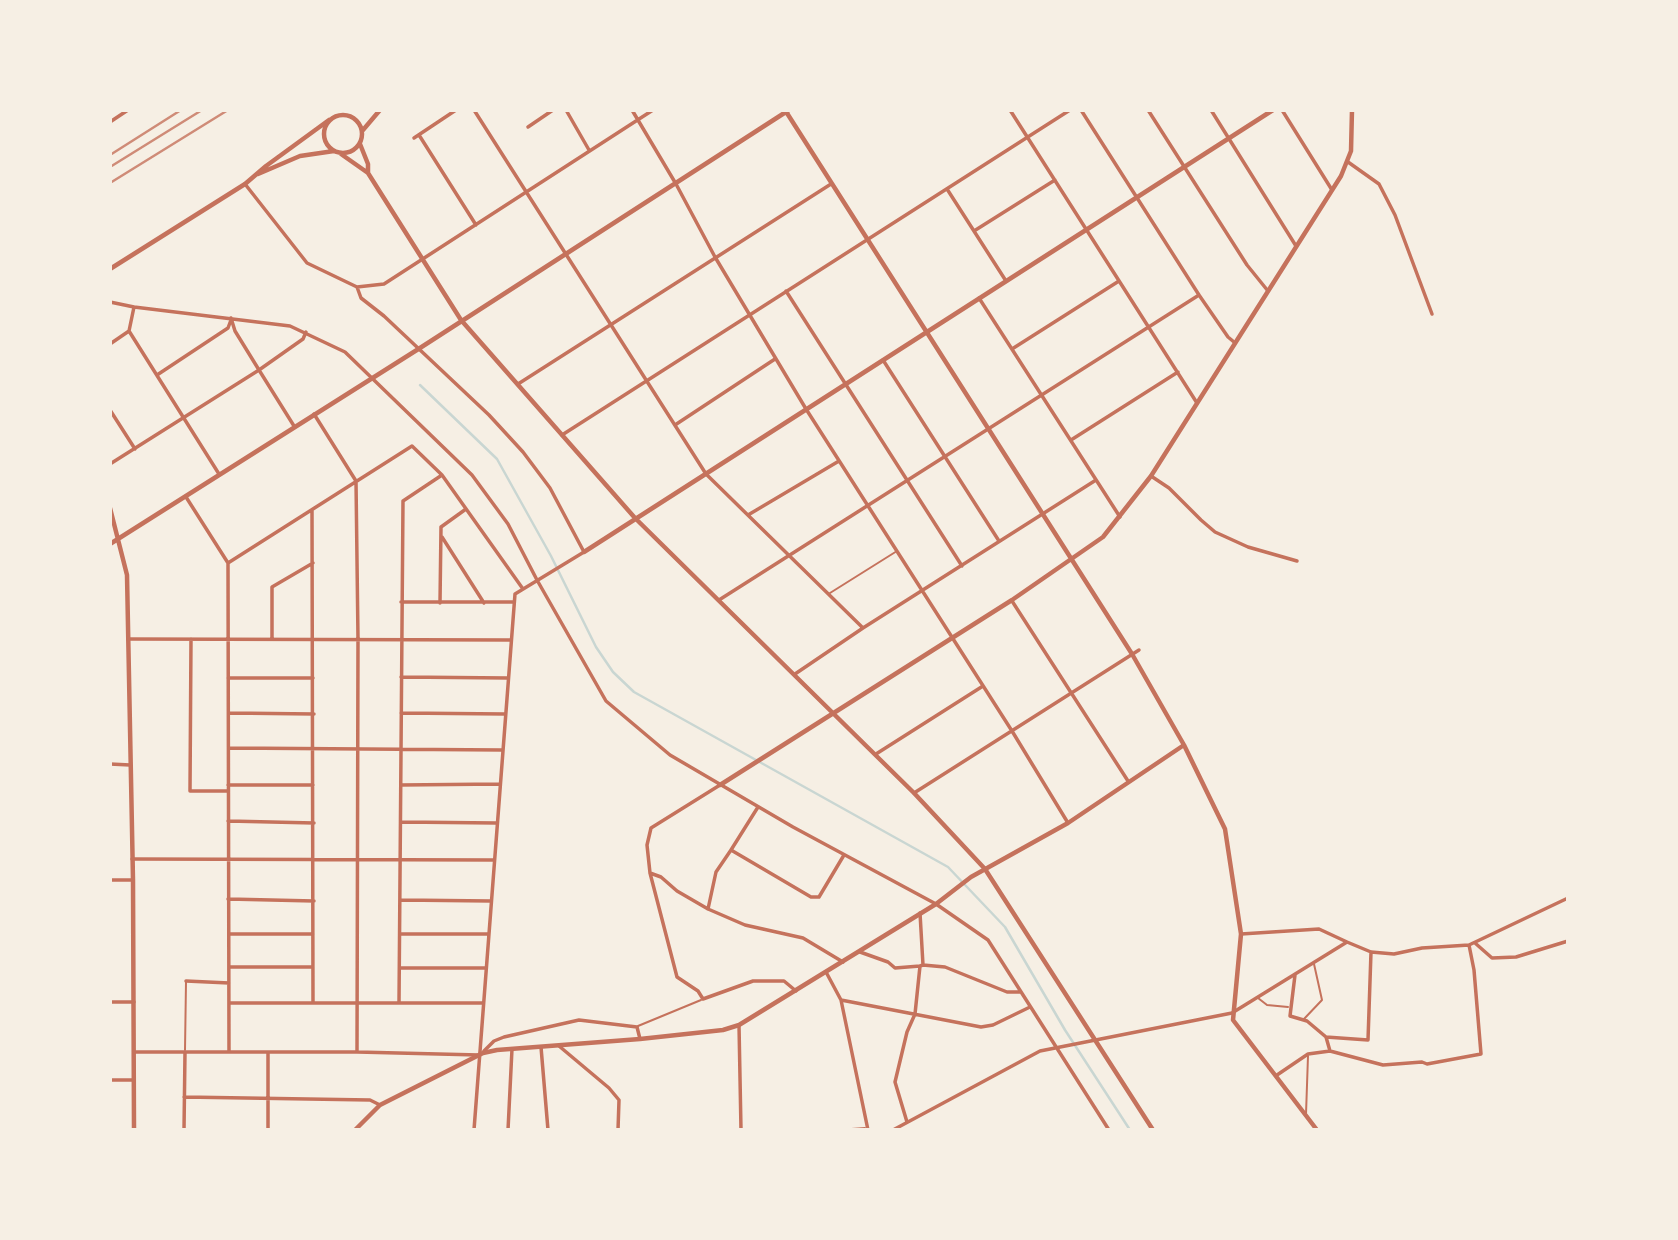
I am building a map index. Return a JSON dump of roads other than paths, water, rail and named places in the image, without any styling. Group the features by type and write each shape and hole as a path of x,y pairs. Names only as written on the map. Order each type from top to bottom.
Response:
{"street":[{"path":"110,122 128,110"},
{"path":"251,178 300,156 354,150 360,144 363,131 380,110"},
{"path":"456,110 416,136 476,225"},
{"path":"474,110 706,474 863,628"},
{"path":"528,127 553,110"},
{"path":"566,110 590,150"},
{"path":"632,110 715,257 806,409 1068,823"},
{"path":"245,184 307,263 357,287 384,284 653,110"},
{"path":"1010,110 1197,403"},
{"path":"562,435 1070,110"},
{"path":"1081,110 1199,295 1234,342"},
{"path":"1148,110 1247,265 1268,290"},
{"path":"1211,110 1296,246"},
{"path":"474,1130 515,594 1273,110"},
{"path":"1282,110 1332,190"},
{"path":"796,991 784,981 753,981 703,999 698,991 677,977 650,873 647,845 651,828 1012,600 1103,537 1151,476 1332,190 1348,162 1353,132 1352,110"},
{"path":"110,544 787,111 1132,654 1184,745 1225,829 1241,934 1233,1020 1317,1130"},
{"path":"110,270 245,184 343,112 355,118 363,131"},
{"path":"330,120 324,133 328,146 369,173 461,320 635,518 914,793 985,869 1153,1130"},
{"path":"360,144 369,173"},
{"path":"1348,162 1379,184 1395,215 1433,314"},
{"path":"974,231 1055,180"},
{"path":"518,384 831,184"},
{"path":"947,189 1006,281"},
{"path":"1011,349 1119,281"},
{"path":"357,287 360,298 420,348 489,415 523,453 550,488 584,552"},
{"path":"786,291 962,566"},
{"path":"717,601 1199,295"},
{"path":"979,298 1120,518"},
{"path":"110,302 290,326 345,352 472,475 508,524 606,701 670,755 758,807 936,904 988,940 1109,1130"},
{"path":"110,344 129,331 134,307"},
{"path":"232,318 235,331 294,426"},
{"path":"157,375 228,328 232,318"},
{"path":"129,331 219,474"},
{"path":"110,464 259,370 303,339 306,332"},
{"path":"675,425 776,359"},
{"path":"883,360 999,542"},
{"path":"1071,440 1178,372"},
{"path":"110,410 135,449"},
{"path":"313,414 356,481 357,1052"},
{"path":"228,564 412,446 442,475 523,589"},
{"path":"748,515 839,461"},
{"path":"399,1003 403,502 442,475"},
{"path":"1151,476 1169,488 1200,520 1215,531 1248,547 1297,561"},
{"path":"793,675 1096,480"},
{"path":"186,497 228,564 229,1052"},
{"path":"110,508 127,575 133,880 134,1130"},
{"path":"440,603 442,527 466,509"},
{"path":"312,510 313,1003"},
{"path":"440,536 484,603"},
{"path":"272,639 272,587 313,563"},
{"path":"1012,600 1128,781"},
{"path":"401,601 514,602"},
{"path":"128,639 511,640"},
{"path":"191,639 190,791 228,791"},
{"path":"914,793 1139,650"},
{"path":"401,677 508,678"},
{"path":"228,678 314,678"},
{"path":"874,755 983,686"},
{"path":"229,713 314,713"},
{"path":"401,713 505,715"},
{"path":"134,1052 481,1054 723,1030 739,1025 860,952 936,904 971,877 1068,823 1184,745"},
{"path":"229,748 502,750"},
{"path":"110,764 130,765"},
{"path":"401,785 500,784"},
{"path":"228,785 313,785"},
{"path":"708,909 716,872 758,807"},
{"path":"228,821 314,822"},
{"path":"401,821 496,823"},
{"path":"731,850 811,897 819,897 844,855"},
{"path":"132,859 494,860"},
{"path":"650,873 661,877 677,891 708,909 746,925 803,939 843,962"},
{"path":"110,880 133,880"},
{"path":"1241,934 1319,929 1371,952 1394,954 1422,948 1469,945 1568,898"},
{"path":"228,900 313,901"},
{"path":"400,900 491,901"},
{"path":"907,1122 895,1082 907,1032 915,1014 922,966 920,913"},
{"path":"229,934 313,934"},
{"path":"400,934 488,934"},
{"path":"1475,943 1493,958 1516,957 1568,941"},
{"path":"893,1130 1040,1051 1232,1013 1347,942"},
{"path":"1277,1075 1308,1054 1330,1051 1383,1065 1422,1062 1427,1064 1481,1054 1474,970 1469,945"},
{"path":"860,952 888,962 895,968 945,967 1007,992 1020,992"},
{"path":"1326,1037 1368,1040 1371,952"},
{"path":"229,967 313,967"},
{"path":"400,968 486,968"},
{"path":"826,972 841,1000 868,1129"},
{"path":"1295,975 1290,1016 1307,1021 1326,1037 1330,1051"},
{"path":"186,981 229,982"},
{"path":"841,1000 988,1027 1030,1007"},
{"path":"110,1002 134,1002"},
{"path":"229,1003 483,1003"},
{"path":"355,1130 380,1105 481,1054 494,1041 504,1037 579,1020 637,1027 640,1039"},
{"path":"739,1025 740,1130"},
{"path":"559,1046 609,1087 619,1100 618,1130"},
{"path":"541,1047 548,1130"},
{"path":"508,1130 512,1049"},
{"path":"184,1130 185,1052"},
{"path":"268,1052 268,1130"},
{"path":"110,1080 134,1080"},
{"path":"184,1097 370,1100 380,1105"}],"lane":[{"path":"829,593 897,551"},
{"path":"1303,1020 1322,1000 1313,963"},
{"path":"185,1052 186,981"},
{"path":"1257,998 1267,1005 1291,1008"},
{"path":"637,1027 703,999"},
{"path":"1306,1115 1308,1054"},
{"path":"838,1130 868,1129"}],"waterway":[{"path":"420,385 497,459 551,556 596,647 613,672 634,692 948,867 1005,927 1065,1030 1130,1130"}],"railway":[{"path":"110,155 181,110"},
{"path":"110,167 202,110"},
{"path":"110,183 228,110"}]}
